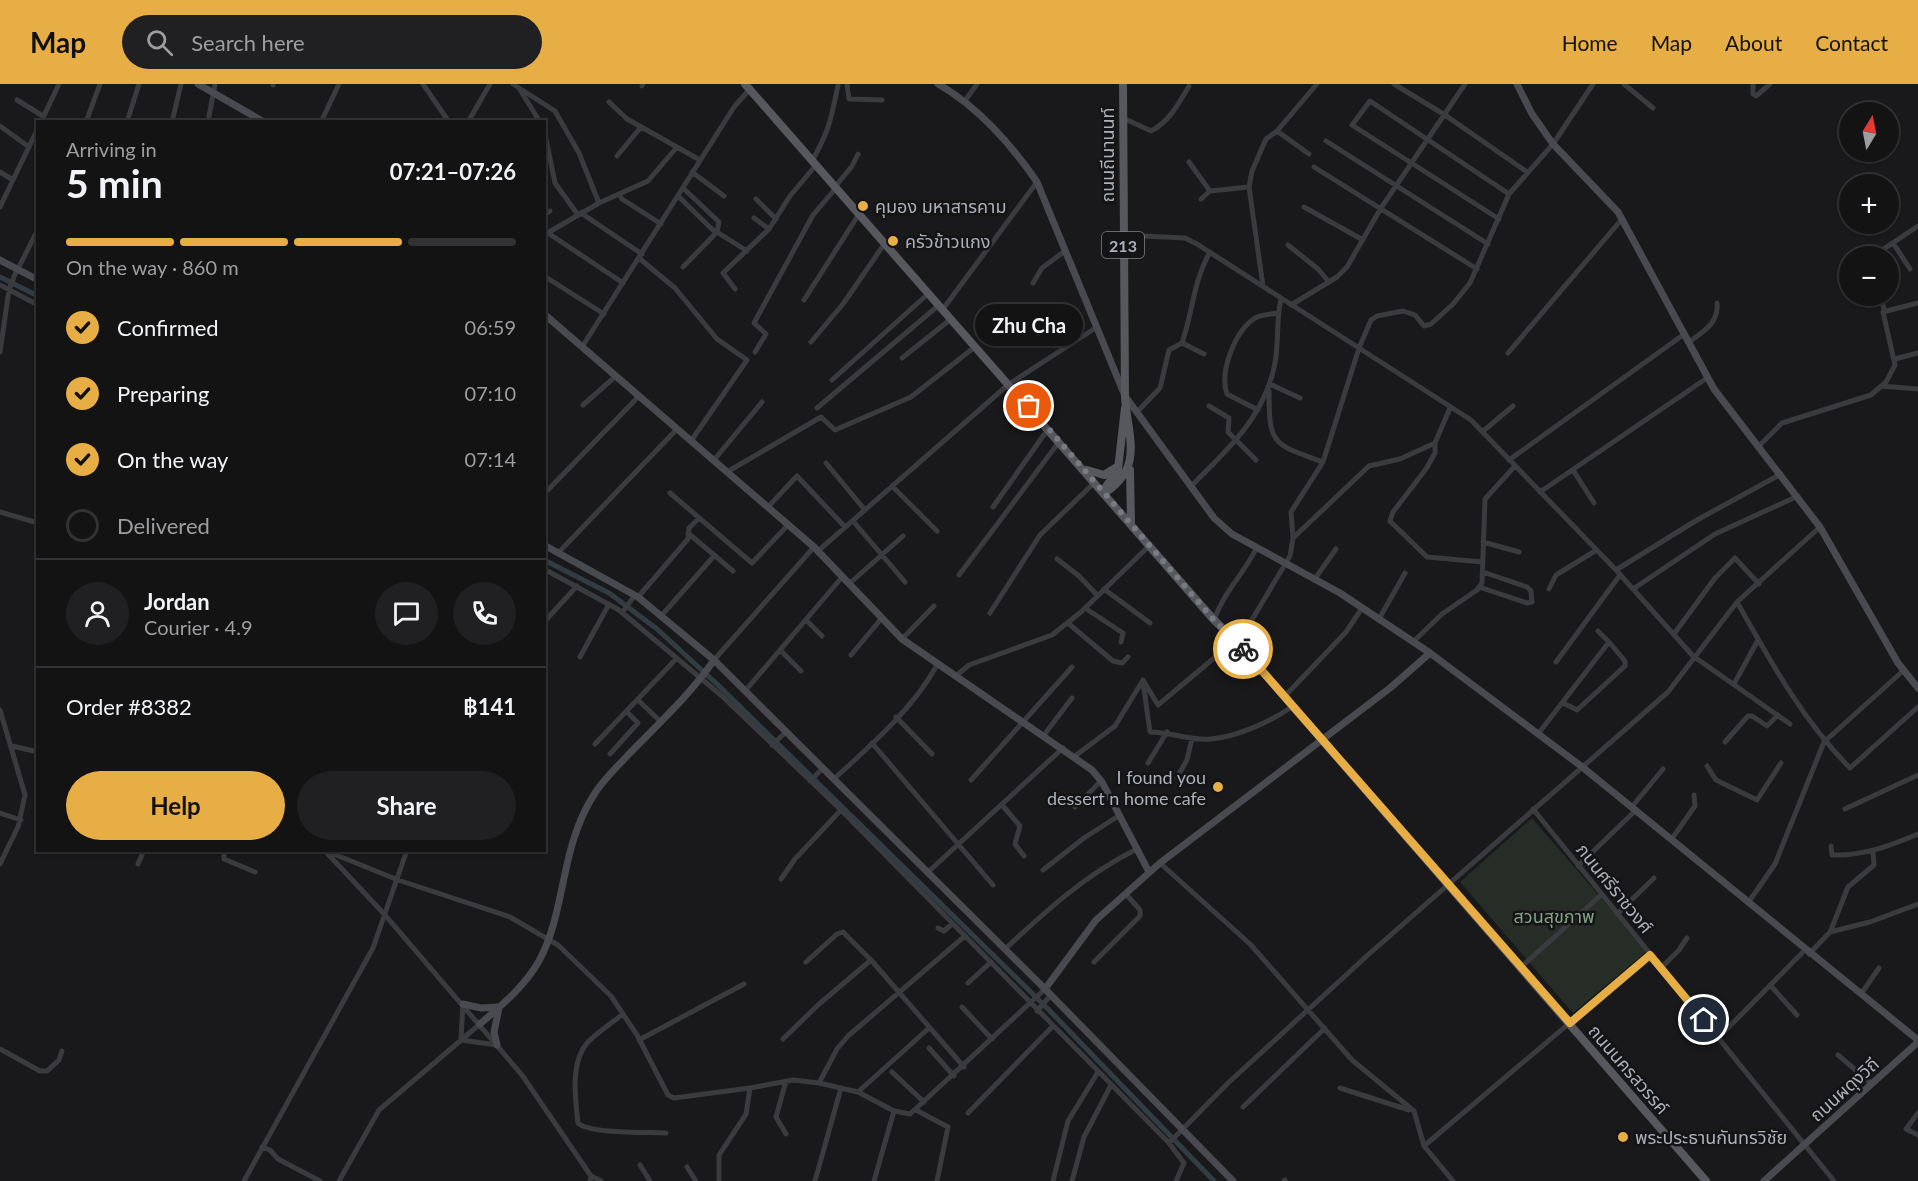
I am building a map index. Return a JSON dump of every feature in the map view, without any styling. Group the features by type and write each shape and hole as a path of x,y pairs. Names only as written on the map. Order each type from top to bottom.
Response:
{"main road":[{"name":"ถนนถีนานนท์","path":"1123,84 1122,235 1125,396 1130,422 1131,523"},
{"name":"ถนนนครสวรรค์","path":"747,87 1214,620 1235,640 1450,884 1706,1181"},
{"name":"ถนนถีนานนท์","path":"1104,492 1119,463 1121,420 1126,406"},
{"path":"1083,468 1104,475 1111,472 1119,463"},
{"path":"1104,492 1124,478 1130,463"}],"street":[{"path":"17,100 42,119 59,84"},
{"path":"87,120 100,84"},
{"path":"128,120 139,84"},
{"path":"172,120 181,84"},
{"path":"198,84 213,88 256,119"},
{"path":"322,120 339,84"},
{"path":"423,84 448,120"},
{"path":"469,119 490,84"},
{"path":"513,84 555,111 579,153 599,203"},
{"path":"847,84 849,99 882,100"},
{"path":"938,84 964,102 1023,161 1037,182 1125,396 1214,518 1232,534 1256,549 1314,580 1414,641 1581,766 1918,1041"},
{"path":"964,102 977,84"},
{"path":"1263,286 1249,187 1252,171 1266,139 1277,131 1317,84"},
{"path":"1394,84 1445,115 1527,172"},
{"path":"1291,305 1329,282 1347,267 1381,208 1465,84"},
{"path":"1517,84 1532,114 1553,144 1610,202 1622,219 1707,378 1820,527 1904,670 1918,688"},
{"path":"1143,680 1158,705 1244,633 1290,556 1293,538 1291,512 1323,462 1359,348 1371,320 1377,316 1403,311 1415,315 1424,326 1431,324 1459,297 1477,269 1509,194 1553,144 1593,84"},
{"path":"1624,84 1653,108"},
{"path":"1753,84 1753,93 1756,96 1770,84"},
{"path":"735,289 723,273 769,229 814,163 834,114 838,85"},
{"path":"1122,117 1151,131 1161,126 1175,110 1189,86"},
{"path":"582,346 747,87"},
{"path":"208,120 213,88"},
{"path":"519,88 539,120"},
{"path":"1499,219 1352,125 1370,101 1509,194"},
{"path":"609,102 627,119 700,160"},
{"path":"0,126 29,147"},
{"path":"617,156 641,127"},
{"path":"1277,131 1309,154"},
{"path":"0,207 36,133"},
{"path":"546,139 555,183 580,214 641,256 675,288 717,339 747,360 691,441"},
{"path":"1326,141 1397,184 1488,244"},
{"path":"623,283 546,234 599,203 648,181 677,147"},
{"path":"755,352 766,334 754,323 813,215 852,166 858,154"},
{"path":"1189,162 1210,191"},
{"path":"1314,167 1477,269"},
{"path":"0,172 13,180"},
{"path":"692,172 724,196"},
{"path":"818,408 941,307 1037,182"},
{"path":"1201,199 1210,191 1249,187"},
{"path":"683,188 720,222 716,232 683,267"},
{"path":"619,194 622,199 661,224"},
{"path":"678,196 716,232 747,251"},
{"path":"756,199 776,219"},
{"path":"1304,207 1363,240"},
{"path":"804,300 859,214"},
{"path":"754,218 769,229"},
{"path":"1508,353 1622,219"},
{"path":"1888,246 1918,226"},
{"path":"0,352 9,290 36,233"},
{"path":"1122,235 1185,238 1471,420 1595,551 1616,570 1694,656 1790,724"},
{"path":"811,342 843,304 885,243"},
{"path":"1893,243 1910,269"},
{"path":"1288,245 1318,269 1329,282"},
{"path":"1033,283 1042,268 1065,250"},
{"path":"1137,412 1160,388 1169,350 1182,343 1190,321 1196,280 1210,252"},
{"path":"0,260 36,279"},
{"path":"546,277 604,314"},
{"path":"0,285 36,304"},
{"path":"832,380 929,293"},
{"path":"1191,486 1236,442 1258,410 1269,387 1276,360 1278,313 1281,299"},
{"path":"1688,343 1715,322 1718,315 1717,303"},
{"path":"1885,312 1918,303"},
{"path":"1758,447 1782,423 1871,395 1881,386 1895,365 1883,306"},
{"path":"1258,410 1227,394 1224,378 1233,347 1245,329 1255,318 1278,313"},
{"path":"546,316 816,549 902,639 1075,756 1101,781 1149,872"},
{"path":"902,358 951,319"},
{"path":"339,1181 379,1110 500,1006 522,985 539,960 548,938 568,849 586,807 605,780 816,549 853,521 1009,384 1097,327"},
{"path":"1509,459 1683,335"},
{"path":"1182,343 1204,354"},
{"path":"727,472 821,417 835,430 911,398 976,346"},
{"path":"1894,359 1917,353 1918,362"},
{"path":"583,405 616,376"},
{"path":"1540,492 1707,378"},
{"path":"1881,386 1918,389"},
{"path":"1269,387 1269,425 1272,436 1281,446 1323,462"},
{"path":"1269,387 1300,398"},
{"path":"546,492 639,396"},
{"path":"714,460 762,402"},
{"path":"1209,406 1229,418 1228,432 1256,460"},
{"path":"1482,432 1513,406"},
{"path":"1450,408 1435,442 1435,453 1426,470 1393,512 1390,521 1427,557 1483,562"},
{"path":"559,552 677,429"},
{"path":"993,507 1048,429"},
{"path":"959,575 1059,442"},
{"path":"1293,538 1369,466 1400,459 1435,442"},
{"path":"826,464 865,510"},
{"path":"1414,641 1442,614 1479,587 1483,572 1485,499 1515,466"},
{"path":"1573,470 1594,502"},
{"path":"1616,570 1697,519 1781,474"},
{"path":"768,507 797,476 845,527"},
{"path":"990,613 1040,535 1095,482"},
{"path":"892,486 937,531"},
{"path":"670,493 752,563 788,525"},
{"path":"1633,589 1715,534 1798,496"},
{"path":"0,512 36,522"},
{"path":"622,613 688,539 688,533 699,518"},
{"path":"853,521 905,582"},
{"path":"1170,1142 1228,1083 1581,766 1668,692 1737,602 1820,527"},
{"path":"688,533 733,571"},
{"path":"850,583 903,536"},
{"path":"1483,542 1519,552"},
{"path":"957,675 969,665 1052,635 1067,625 1150,545"},
{"path":"546,546 636,596 662,615 744,691 821,770 834,779 1051,995 1233,1181"},
{"path":"1214,620 1221,599 1239,579 1256,549"},
{"path":"1314,580 1336,549"},
{"path":"1549,588 1556,575 1595,551"},
{"path":"662,615 714,556"},
{"path":"1674,634 1715,578 1735,558 1759,584"},
{"path":"1057,559 1079,576 1097,595"},
{"path":"546,570 622,613 701,676 811,780 1030,1004 1170,1142 1184,1163 1176,1181"},
{"path":"1479,587 1527,603 1532,602 1531,591 1527,587 1483,572"},
{"path":"1379,619 1404,573"},
{"path":"1556,662 1620,575"},
{"path":"744,691 843,576"},
{"path":"546,620 577,586"},
{"path":"1104,589 1150,623"},
{"path":"1737,602 1758,640 1824,742 1850,768 1918,707"},
{"path":"580,657 609,604"},
{"path":"902,639 934,606"},
{"path":"1085,608 1123,633 1121,642"},
{"path":"1284,697 1346,632 1362,608"},
{"path":"806,620 822,636"},
{"path":"851,655 882,620"},
{"path":"1067,625 1097,653"},
{"path":"1067,625 1113,661 1122,663 1128,657"},
{"path":"1563,703 1577,710 1625,666 1625,661 1598,631"},
{"path":"1734,684 1758,640"},
{"path":"1538,734 1609,642"},
{"path":"780,650 801,671"},
{"path":"328,852 398,880 510,917 548,938 611,996 639,1040 663,1089 674,1098 786,1081 819,1083 858,1092 894,1111 910,1114 954,1076 1045,989 1096,920 1125,893 1160,863 1321,738 1390,688 1430,653"},
{"path":"595,744 677,658"},
{"path":"834,779 896,717 927,682 937,664"},
{"path":"971,780 1024,721 1042,697 1072,667"},
{"path":"1748,903 1775,864 1824,742 1904,670"},
{"path":"1143,680 1150,732 1167,732 1192,738 1212,739 1272,721 1293,706"},
{"path":"1075,756 1115,726 1143,680"},
{"path":"1044,735 1072,698"},
{"path":"638,700 660,721"},
{"path":"0,710 25,795 21,820 0,864"},
{"path":"610,754 638,723 627,712"},
{"path":"1725,742 1748,716 1752,716 1767,726 1778,715"},
{"path":"896,717 932,754"},
{"path":"1148,763 1167,732"},
{"path":"773,744 784,733"},
{"path":"1177,777 1187,760 1192,738"},
{"path":"872,743 993,885"},
{"path":"12,746 36,752"},
{"path":"927,873 1063,748"},
{"path":"1707,766 1716,780 1757,800 1781,763"},
{"path":"1578,866 1633,810 1663,769"},
{"path":"811,780 821,770"},
{"path":"1845,809 1918,776"},
{"path":"1075,807 1101,781"},
{"path":"1671,840 1695,806 1694,795"},
{"path":"1002,805 1020,826 1015,844 1024,856"},
{"name":"ภนนศรีราชวงศ์","path":"1533,809 1834,1181"},
{"path":"781,879 795,859 841,810"},
{"path":"0,813 21,820"},
{"path":"1043,870 1084,838 1120,815"},
{"path":"1831,846 1832,855 1874,852 1918,834"},
{"path":"1005,949 1070,891 1098,870 1137,849"},
{"path":"138,864 143,852"},
{"path":"224,852 224,859 255,872"},
{"path":"326,852 386,916 480,1024 522,1075 591,1178 601,1181"},
{"path":"244,1181 267,1149 373,948 406,852"},
{"path":"1719,1037 1770,985 1830,932 1836,924 1848,888 1874,865 1874,852"},
{"path":"1160,863 1250,944 1352,1060 1414,1111 1424,1146 1454,1181"},
{"path":"1617,914 1654,878"},
{"path":"1094,962 1140,916 1140,910 1125,893"},
{"path":"1521,967 1601,895"},
{"path":"1830,932 1870,922 1918,904"},
{"path":"938,928 944,931 952,924"},
{"path":"806,962 837,934 843,932 871,960 964,1066"},
{"path":"819,1083 837,1049 848,1036 965,936"},
{"path":"1661,968 1679,950 1687,938"},
{"path":"1424,1146 1650,955"},
{"path":"783,1039 818,1005 871,960"},
{"path":"968,983 991,962"},
{"path":"1861,994 1880,968"},
{"path":"639,1040 744,984"},
{"path":"1770,985 1797,1015"},
{"path":"1037,1011 1051,995"},
{"path":"463,1004 488,1008 500,1006"},
{"path":"461,1040 463,1004"},
{"path":"497,1045 495,1027 500,1006"},
{"path":"962,1007 992,1039"},
{"path":"623,1014 588,1041 579,1056 577,1066 578,1123 580,1126 599,1129 666,1133"},
{"path":"968,1113 1053,1026"},
{"path":"858,1092 929,1028"},
{"path":"1243,1107 1325,1028"},
{"path":"461,1040 497,1045"},
{"name":"ถนนผดุงวิถี","path":"1764,1181 1918,1041"},
{"path":"929,1048 954,1076"},
{"path":"0,1049 40,1071 47,1071 59,1060 62,1051"},
{"path":"1838,1055 1872,1084"},
{"path":"892,1072 924,1102"},
{"path":"1053,1181 1068,1121 1098,1072"},
{"path":"786,1081 776,1117 786,1134"},
{"path":"1072,1181 1084,1137 1111,1085"},
{"path":"721,1180 719,1155 746,1114 750,1088"},
{"path":"815,1181 841,1088"},
{"path":"1340,1088 1414,1111"},
{"path":"916,1110 948,1127 937,1181"},
{"path":"874,1181 894,1111"},
{"path":"1918,1113 1906,1129 1918,1135"},
{"path":"267,1149 278,1160 320,1181"},
{"path":"640,1165 650,1181"},
{"path":"687,1167 696,1181"}],"green space":[{"name":"สวนสุขภาพ","path":"1532,818 1647,951 1573,1013 1460,882"}],"waterway":[{"path":"0,277 36,295"},
{"path":"546,561 609,593 657,629 718,685 1048,1009 1214,1181"}],"way so far":[{"path":"1029,406 1214,620 1243,649"}],"place":[{"name":"คุมอง มหาสารคาม","path":"863,206"},
{"name":"ครัวข้าวแกง","path":"893,241"},
{"name":"Zhu Cha","path":"1029,406"},
{"name":"I found you dessert n home cafe","path":"1218,787"},
{"name":"พระประธานกันทรวิชัย","path":"1623,1137"}],"route":[{"path":"1243,649 1570,1023 1650,955 1704,1020"}]}
